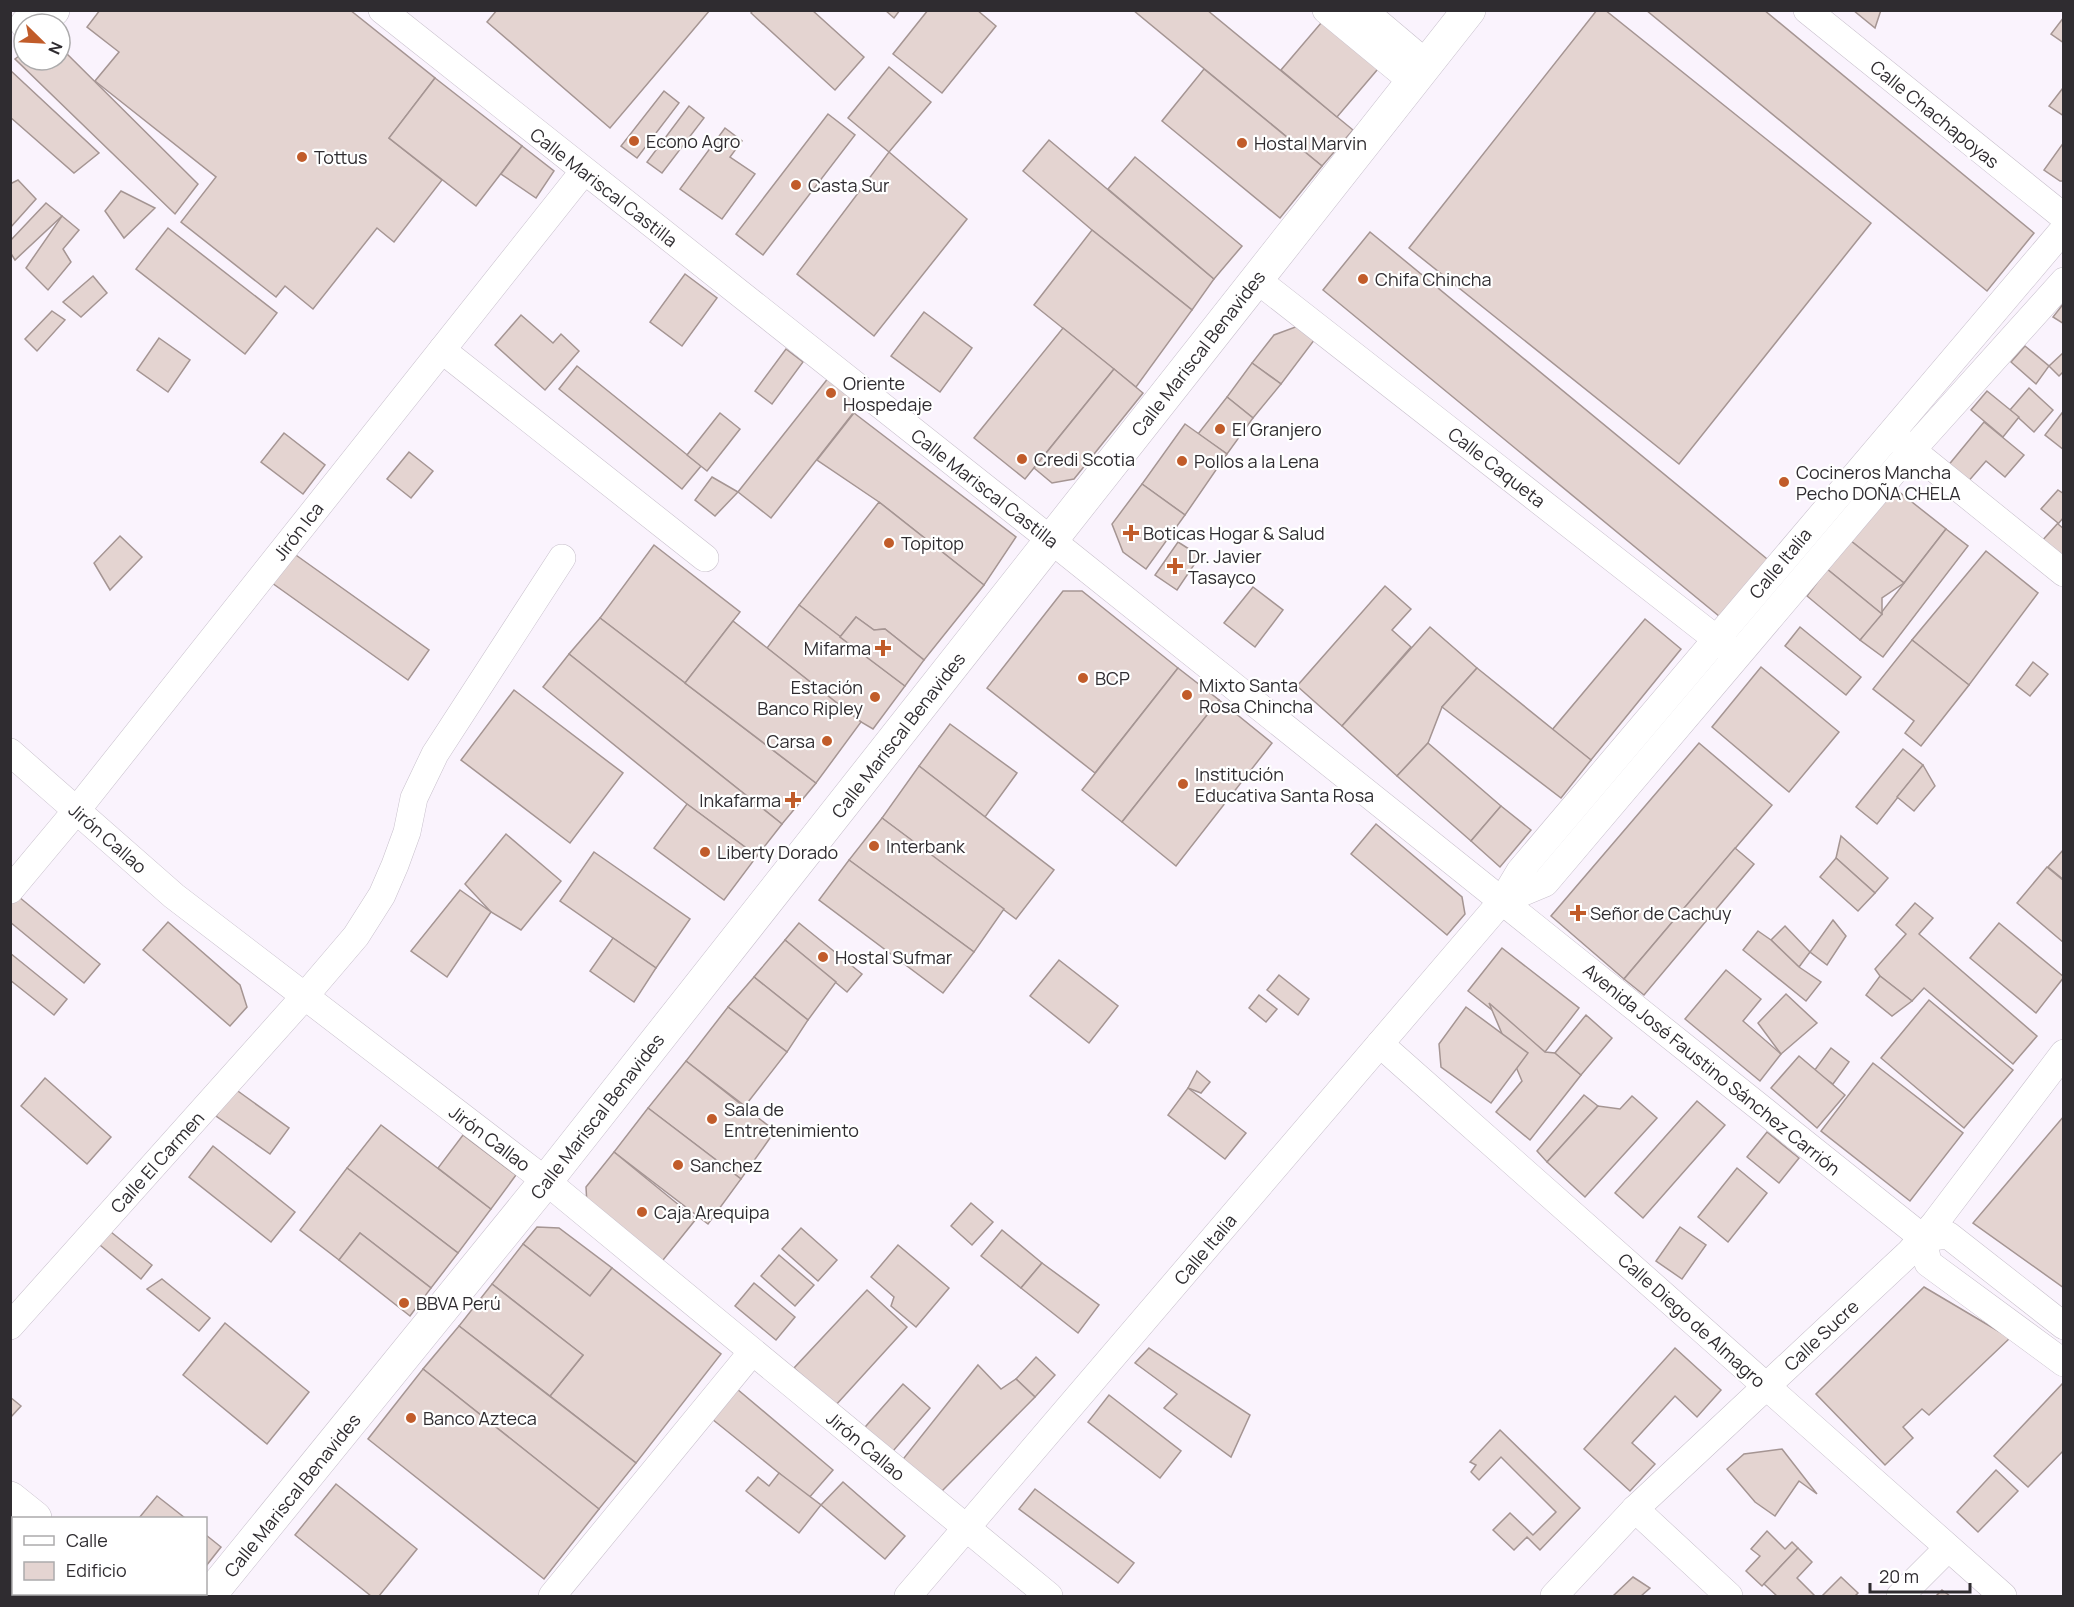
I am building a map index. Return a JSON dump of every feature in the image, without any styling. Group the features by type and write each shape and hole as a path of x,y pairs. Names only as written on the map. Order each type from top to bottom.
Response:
{"main road":[{"name":"Calle Mariscal Benavides","path":"209,1596 546,1181 1469,10"},
{"path":"10,1498 34,1517"}],"street":[{"name":"Calle Mariscal Castilla","path":"382,10 1502,901"},
{"path":"1326,10 1419,73"},
{"path":"1363,10 1419,73"},
{"name":"Calle Chachapoyas","path":"1807,10 2064,217"},
{"name":"Jirón Ica","path":"10,890 584,171"},
{"name":"Calle Italia","path":"908,1596 1502,901 1520,871 2064,228"},
{"name":"Calle Caqueta","path":"1256,279 1737,655"},
{"name":"Calle Italia","path":"1502,901 1545,883 1912,450 2064,281"},
{"path":"442,350 705,558"},
{"path":"1890,433 2064,573"},
{"name":"Calle El Carmen","path":"10,1326 356,936 382,895 403,843 414,798 435,754 562,558"},
{"name":"Jirón Callao","path":"10,752 174,896 546,1181 1048,1596"},
{"name":"Avenida José Faustino Sánchez Carrión","path":"1502,901 1923,1238"},
{"name":"Calle Diego de Almagro","path":"1380,1044 2003,1596"},
{"name":"Calle Sucre","path":"1554,1596 1635,1509 1910,1252 2064,1053"},
{"path":"2064,1326 1948,1235 1923,1238 1928,1263 2064,1363"},
{"path":"552,1596 752,1352"},
{"path":"1635,1509 1729,1596"},
{"path":"1900,1596 1948,1548"}],"building":[{"name":"Tottus","path":"100,10 350,10 435,78 389,138 442,180 394,242 377,228 313,309 285,286 276,297 181,222 216,177 95,81 119,52 87,27"},
{"path":"497,10 710,10 610,128 487,22"},
{"path":"753,10 812,10 864,57 835,90 751,13"},
{"path":"885,10 900,10 894,18"},
{"path":"928,10 977,10 996,26 942,93 893,54"},
{"path":"1133,10 1207,10 1353,130 1322,166"},
{"path":"1597,10 1605,10 1871,223 1679,464 1409,248"},
{"path":"1646,10 1764,10 2034,233 1987,291"},
{"path":"1853,10 1881,10 1875,28"},
{"path":"1327,16 1383,63 1337,117 1281,70"},
{"path":"2064,17 2064,43 2051,34"},
{"path":"72,59 198,184 175,214 28,72 72,72"},
{"path":"889,67 931,102 889,152 848,118"},
{"name":"Hostal Marvin","path":"1204,69 1322,166 1280,218 1162,121"},
{"path":"10,70 99,153 74,173 10,117"},
{"path":"435,78 522,146 476,206 389,138"},
{"path":"2064,89 2064,116 2049,106"},
{"path":"664,91 679,103 637,158 621,146"},
{"path":"689,106 704,118 662,173 647,162"},
{"name":"Casta Sur","path":"828,114 855,135 763,255 736,234"},
{"path":"725,128 742,141 730,157 755,174 722,219 680,189"},
{"path":"1049,140 1214,279 1192,310 1023,171"},
{"path":"2064,142 2064,181 2060,181 2044,170"},
{"path":"522,146 554,171 536,198 501,174"},
{"path":"889,152 967,219 874,336 797,274"},
{"path":"1135,157 1242,246 1214,279 1108,189"},
{"path":"18,180 36,199 10,228 10,184"},
{"path":"121,191 155,208 124,238 105,211"},
{"path":"46,203 62,216 15,260 10,252 10,241"},
{"path":"62,216 79,230 63,249 71,262 48,290 26,268"},
{"path":"168,228 277,313 245,354 136,269"},
{"path":"1092,230 1192,310 1136,387 1034,305"},
{"path":"1370,232 1772,563 1725,621 1323,290"},
{"path":"685,274 717,298 682,346 650,322"},
{"path":"93,276 107,293 81,317 63,302"},
{"path":"2064,303 2064,324 2053,317"},
{"path":"52,311 65,320 37,351 25,339"},
{"path":"924,312 972,348 940,392 891,356"},
{"path":"521,315 553,343 561,334 579,351 545,390 495,345"},
{"path":"1298,326 1315,339 1281,384 1252,363 1274,335"},
{"path":"1063,328 1114,369 1025,479 974,438"},
{"path":"159,338 190,360 168,392 137,370"},
{"path":"2025,346 2049,366 2036,384 2011,362"},
{"path":"786,349 803,362 772,404 755,391"},
{"path":"2064,352 2064,371 2059,376 2049,366"},
{"path":"1252,363 1281,384 1253,418 1227,397"},
{"path":"577,366 701,466 682,489 559,389"},
{"path":"1114,369 1143,393 1074,479 1052,483 1034,468"},
{"path":"829,377 861,403 771,518 738,492"},
{"path":"2029,388 2053,410 2034,432 2010,410"},
{"path":"1987,391 2019,417 2003,437 1971,410"},
{"path":"1227,397 1253,418 1227,454 1198,434"},
{"path":"720,413 740,429 707,471 687,455"},
{"path":"854,413 1016,537 984,585 879,502 817,460"},
{"path":"2062,413 2064,415 2064,450 2045,435"},
{"path":"1984,422 2024,455 2005,477 1986,461 1966,484 1947,467"},
{"path":"1185,424 1227,454 1185,515 1142,484"},
{"path":"284,433 325,465 303,494 261,462"},
{"path":"409,452 433,471 411,498 387,479"},
{"path":"712,477 738,492 715,516 695,500"},
{"path":"1142,484 1185,515 1146,569 1123,552 1112,524"},
{"path":"1893,487 1946,529 1904,583 1851,541"},
{"path":"2058,490 2064,494 2064,517 2058,524 2064,529 2064,561 2041,542 2058,523 2041,509"},
{"name":"Topitop","path":"879,502 984,585 924,660 885,629 874,630 856,617 840,637 799,605"},
{"path":"1946,529 1968,546 1883,657 1860,640"},
{"path":"120,536 142,557 110,590 94,563"},
{"path":"1851,541 1904,583 1882,598 1882,614 1827,569"},
{"path":"1178,542 1200,556 1177,590 1155,575"},
{"path":"654,545 740,612 685,683 600,618"},
{"path":"1986,551 2038,593 1969,685 1912,640"},
{"path":"293,553 429,650 408,680 265,578"},
{"path":"1827,569 1882,614 1860,640 1807,596"},
{"path":"1385,586 1411,609 1392,630 1411,647 1342,726 1297,686"},
{"path":"1253,587 1283,610 1255,647 1224,623"},
{"name":"BCP","path":"1063,591 1082,591 1178,668 1095,773 987,688"},
{"path":"799,605 905,686 873,729 767,648"},
{"name":"Mifarma","path":"856,617 874,630 885,629 924,660 905,686 840,637"},
{"path":"600,618 816,783 782,824 569,654"},
{"path":"1645,619 1681,649 1591,760 1552,730"},
{"path":"733,621 861,722 816,783 685,683"},
{"path":"1430,627 1477,668 1442,707 1428,743 1397,776 1342,726"},
{"path":"1800,627 1861,677 1846,695 1785,646"},
{"path":"1912,640 1969,685 1921,746 1905,733 1914,721 1873,689"},
{"path":"569,654 782,824 757,856 687,804 543,687"},
{"path":"2033,662 2048,674 2030,696 2016,685"},
{"path":"1761,667 1839,732 1789,792 1712,727"},
{"path":"1178,668 1219,700 1122,822 1082,790"},
{"path":"1477,668 1591,760 1561,798 1442,707"},
{"path":"514,690 623,773 570,843 461,760"},
{"path":"1219,700 1272,743 1176,866 1122,822"},
{"path":"950,724 1017,773 985,817 919,766"},
{"path":"1428,743 1501,806 1471,841 1397,776"},
{"path":"1699,743 1772,805 1624,979 1551,916"},
{"path":"1903,749 1923,765 1877,824 1856,807"},
{"path":"1923,765 1935,786 1914,811 1897,797"},
{"path":"919,766 1054,870 1016,919 882,818"},
{"name":"Liberty Dorado","path":"687,804 757,856 724,900 654,848"},
{"path":"1501,806 1531,830 1500,867 1471,841"},
{"path":"882,818 1004,909 974,952 849,860"},
{"path":"1376,824 1462,897 1465,914 1447,935 1351,854"},
{"path":"506,834 561,881 521,930 491,912 465,884"},
{"path":"1841,836 1888,878 1875,893 1836,858"},
{"path":"1735,848 1754,864 1644,995 1624,979"},
{"path":"2064,849 2064,880 2048,867"},
{"path":"594,852 690,919 656,968 560,901"},
{"path":"1836,858 1875,893 1858,911 1820,877"},
{"path":"849,860 974,952 943,993 819,900"},
{"path":"2047,867 2064,881 2064,943 2017,903"},
{"path":"460,890 491,912 447,977 411,951"},
{"path":"13,892 100,964 84,983 10,922 10,895"},
{"path":"1915,903 1933,918 1919,934 2037,1036 2013,1064 1924,988 1912,1001 1880,976 1875,969 1906,934 1896,925"},
{"path":"1833,920 1846,936 1827,965 1810,952"},
{"path":"168,922 240,985 247,1007 230,1026 143,950"},
{"name":"Hostal Sufmar","path":"799,923 862,974 847,992 785,940"},
{"path":"1999,923 2064,977 2036,1013 1970,958"},
{"path":"1785,926 1810,952 1799,967 1771,940"},
{"path":"1758,931 1771,940 1799,967 1821,982 1806,1001 1743,950"},
{"path":"613,938 656,968 634,1002 590,971"},
{"path":"785,940 836,982 808,1020 754,977"},
{"path":"1502,948 1579,1008 1545,1052 1468,991"},
{"path":"10,953 67,999 54,1015 10,980"},
{"path":"1059,960 1118,1006 1089,1043 1030,996"},
{"path":"1726,970 1761,999 1743,1021 1781,1054 1760,1081 1685,1019"},
{"path":"1279,975 1309,999 1298,1015 1267,990"},
{"path":"1880,976 1912,1001 1892,1016 1866,995"},
{"path":"754,977 808,1020 787,1052 728,1007"},
{"path":"1786,994 1817,1023 1781,1054 1758,1023"},
{"path":"1259,995 1277,1009 1266,1022 1249,1008"},
{"path":"1929,1000 2013,1070 1964,1128 1881,1058"},
{"path":"1489,1003 1545,1052 1555,1053 1581,1075 1530,1140 1496,1112 1522,1081"},
{"path":"728,1007 787,1052 745,1106 686,1061"},
{"path":"1466,1007 1528,1053 1491,1103 1441,1067 1439,1044"},
{"path":"1586,1015 1612,1038 1581,1075 1555,1053"},
{"path":"1831,1048 1849,1062 1833,1084 1814,1071"},
{"path":"1799,1056 1845,1095 1817,1128 1771,1088"},
{"name":"Sala de Entretenimiento","path":"686,1061 775,1131 741,1179 648,1108"},
{"path":"1873,1063 1963,1133 1910,1201 1821,1131"},
{"path":"1197,1071 1210,1082 1201,1093 1188,1088"},
{"path":"45,1078 111,1137 87,1164 21,1106"},
{"path":"1188,1088 1246,1133 1225,1159 1168,1115"},
{"path":"235,1089 289,1128 270,1154 216,1116"},
{"path":"1584,1095 1598,1106 1547,1162 1537,1151"},
{"path":"1632,1096 1657,1118 1585,1197 1547,1162 1598,1106 1620,1109"},
{"path":"1697,1101 1725,1125 1643,1218 1615,1193"},
{"name":"Sanchez","path":"648,1108 741,1179 708,1224 614,1152"},
{"path":"2064,1116 2064,1288 1973,1223"},
{"path":"381,1125 491,1209 458,1253 347,1168"},
{"path":"1767,1132 1799,1158 1779,1183 1747,1157"},
{"path":"463,1135 516,1175 491,1209 438,1168"},
{"path":"213,1146 295,1212 271,1242 189,1177"},
{"name":"Caja Arequipa","path":"614,1152 696,1219 659,1265 587,1205 586,1187"},
{"path":"347,1168 458,1253 431,1288 360,1233 339,1260 300,1230"},
{"path":"1737,1168 1767,1193 1728,1242 1698,1217"},
{"path":"971,1203 993,1222 972,1245 951,1226"},
{"path":"537,1227 559,1228 612,1268 590,1296 523,1244"},
{"path":"1680,1227 1706,1245 1682,1279 1656,1261"},
{"path":"106,1228 152,1265 141,1279 95,1241"},
{"path":"801,1228 837,1260 818,1281 782,1249"},
{"path":"1002,1230 1042,1263 1021,1288 981,1256"},
{"path":"360,1233 431,1288 410,1316 339,1260"},
{"path":"523,1244 590,1296 612,1268 721,1354 636,1463 550,1396 583,1355 492,1284"},
{"path":"898,1245 949,1288 916,1327 891,1306 894,1297 871,1277"},
{"path":"779,1255 814,1285 795,1306 761,1276"},
{"path":"1042,1263 1099,1305 1078,1333 1021,1288"},
{"path":"162,1279 210,1318 199,1331 147,1289"},
{"path":"754,1283 795,1317 776,1340 735,1306"},
{"path":"492,1284 583,1355 550,1396 459,1326"},
{"path":"1924,1287 2010,1338 1929,1415 1922,1409 1903,1427 1913,1438 1885,1465 1816,1394"},
{"path":"867,1290 907,1327 835,1406 794,1368"},
{"path":"225,1323 309,1392 267,1444 183,1375"},
{"path":"459,1326 636,1463 599,1509 423,1369"},
{"path":"1149,1348 1250,1415 1231,1457 1164,1408 1177,1394 1135,1363"},
{"path":"1675,1348 1721,1390 1697,1417 1675,1396 1632,1443 1655,1464 1630,1491 1584,1449"},
{"path":"1036,1357 1055,1375 1035,1397 1016,1379"},
{"path":"978,1365 1001,1389 1016,1379 1035,1397 940,1493 900,1463"},
{"path":"423,1369 599,1509 544,1579 368,1439"},
{"path":"2064,1382 2064,1450 2028,1487 1994,1456"},
{"path":"903,1384 930,1408 887,1458 859,1434"},
{"path":"737,1389 833,1470 808,1499 712,1419"},
{"path":"1109,1395 1181,1451 1160,1478 1088,1422"},
{"path":"10,1397 21,1406 10,1418"},
{"path":"1500,1430 1580,1508 1540,1550 1527,1537 1514,1550 1493,1530 1510,1513 1533,1535 1556,1512 1501,1457 1479,1480 1471,1472 1476,1465 1470,1462"},
{"path":"1782,1449 1817,1494 1799,1481 1775,1516 1755,1502 1727,1469 1744,1454"},
{"path":"1996,1470 2018,1491 1978,1532 1957,1512"},
{"path":"779,1473 821,1505 799,1533 746,1491 758,1477 769,1486"},
{"path":"843,1482 905,1536 885,1559 821,1505"},
{"path":"336,1484 417,1549 379,1596 371,1596 295,1535"},
{"path":"1035,1489 1134,1563 1118,1583 1019,1509"},
{"path":"157,1496 184,1517 140,1517"},
{"path":"1767,1531 1785,1549 1792,1542 1798,1548 1762,1586 1746,1571 1760,1556 1751,1549"},
{"path":"207,1536 221,1547 207,1565"},
{"path":"10,1539 12,1540 12,1595 81,1596 10,1596"},
{"path":"1798,1548 1812,1562 1797,1578 1815,1596 1777,1596 1764,1584"},
{"path":"1633,1577 1650,1588 1641,1596 1613,1596"},
{"path":"1841,1577 1858,1593 1855,1596 1822,1596"},
{"path":"1942,1590 1950,1596 1936,1596"}],"place":[{"name":"Econo Agro","path":"634,141"},
{"name":"Hostal Marvin","path":"1242,143"},
{"name":"Tottus","path":"302,157"},
{"name":"Casta Sur","path":"796,185"},
{"name":"Chifa Chincha","path":"1363,279"},
{"name":"Oriente Hospedaje","path":"831,393"},
{"name":"El Granjero","path":"1220,429"},
{"name":"Credi Scotia","path":"1022,459"},
{"name":"Pollos a la Lena","path":"1182,461"},
{"name":"Cocineros Mancha Pecho DOÑA CHELA","path":"1784,482"},
{"name":"Boticas Hogar & Salud","path":"1131,533"},
{"name":"Topitop","path":"889,543"},
{"name":"Dr. Javier Tasayco","path":"1175,566"},
{"name":"Mifarma","path":"883,648"},
{"name":"BCP","path":"1083,678"},
{"name":"Mixto Santa Rosa Chincha","path":"1187,695"},
{"name":"Estación Banco Ripley","path":"875,697"},
{"name":"Carsa","path":"827,741"},
{"name":"Institución Educativa Santa Rosa","path":"1183,784"},
{"name":"Inkafarma","path":"793,800"},
{"name":"Interbank","path":"874,846"},
{"name":"Liberty Dorado","path":"705,852"},
{"name":"Señor de Cachuy","path":"1578,913"},
{"name":"Hostal Sufmar","path":"823,957"},
{"name":"Sala de Entretenimiento","path":"712,1119"},
{"name":"Sanchez","path":"678,1165"},
{"name":"Caja Arequipa","path":"642,1212"},
{"name":"BBVA Perú","path":"404,1303"},
{"name":"Banco Azteca","path":"411,1418"}]}
